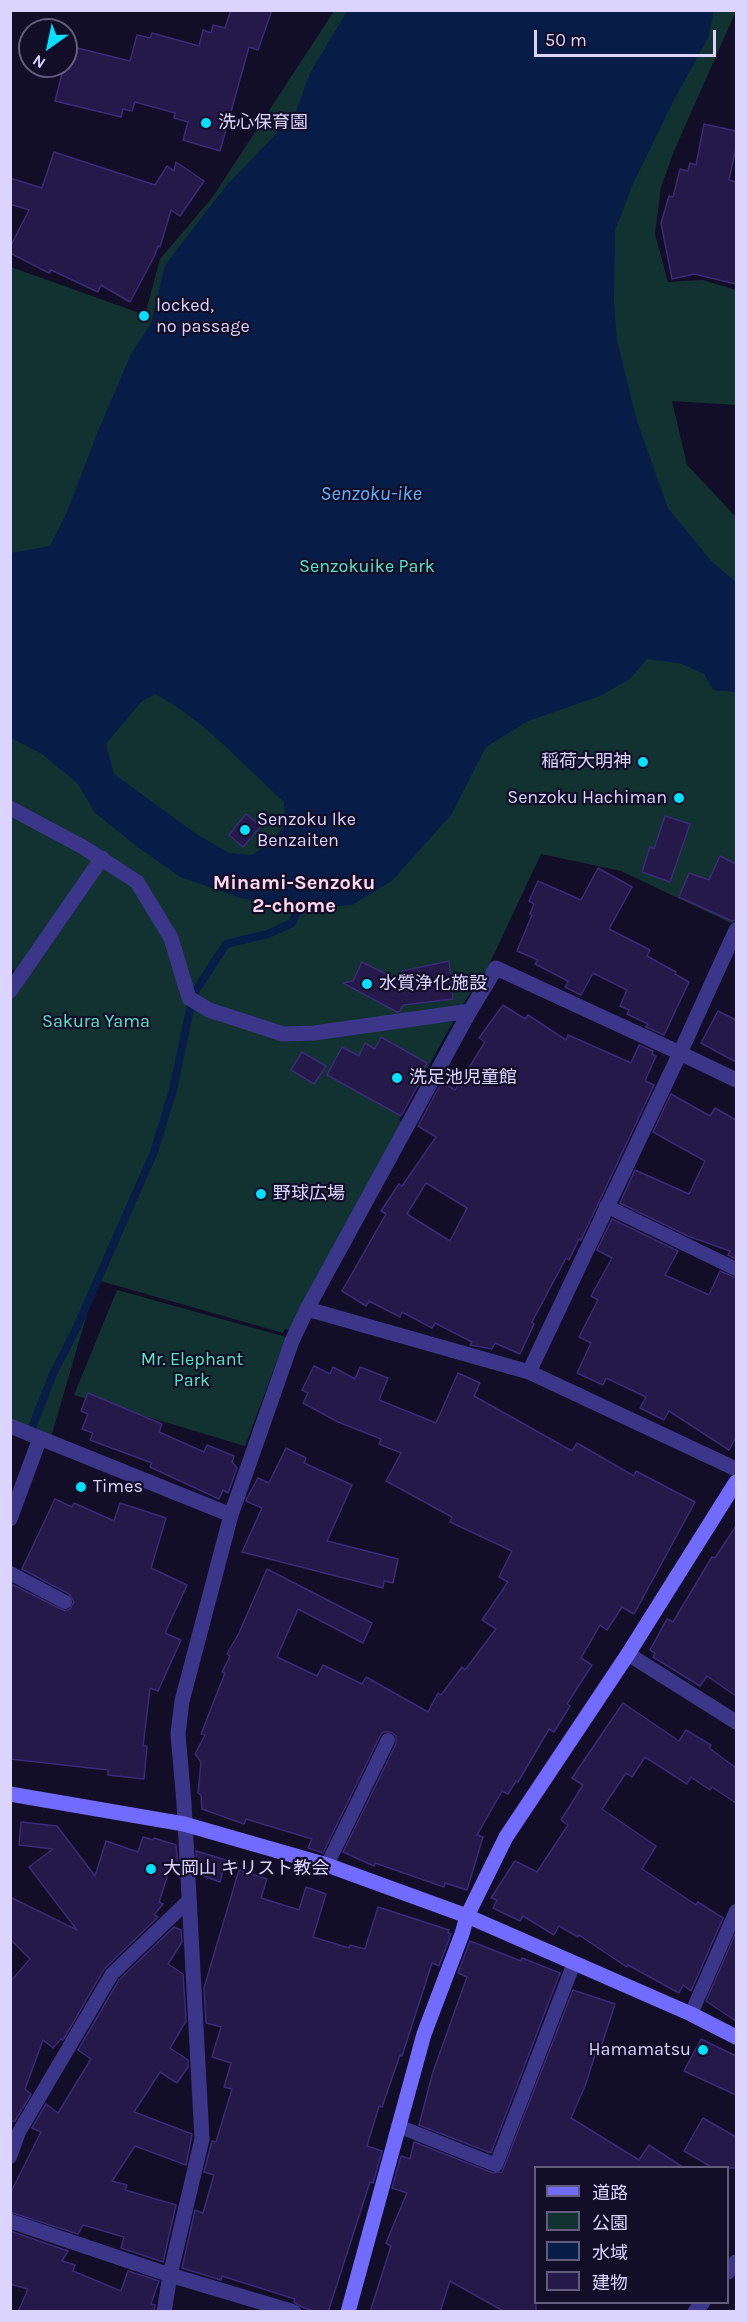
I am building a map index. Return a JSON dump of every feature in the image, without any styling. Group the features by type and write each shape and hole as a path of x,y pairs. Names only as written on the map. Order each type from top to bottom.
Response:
{"street":[{"path":"10,808 102,858 137,882 171,938 189,998 209,1010 283,1034 314,1033 470,1011"},
{"path":"10,991 102,858"},
{"path":"529,1372 736,930"},
{"path":"164,2312 170,2275 202,2139 178,1734 182,1701 231,1515 292,1341 307,1309 470,1011 496,968 736,1080"},
{"path":"307,1309 529,1372 736,1469"},
{"path":"10,1426 231,1515"},
{"path":"10,1519 40,1438"},
{"path":"348,2312 424,2034 467,1916 506,1837 628,1654 736,1482"},
{"path":"628,1654 736,1722"},
{"path":"10,1794 184,1824 327,1865 467,1916 691,2014 736,2037"},
{"path":"10,2221 170,2275 294,2312"}],"lane":[{"path":"606,1206 736,1269"},
{"path":"10,1573 65,1602"},
{"path":"327,1865 388,1740"},
{"path":"10,2157 19,2132 112,1974 189,1899"},
{"path":"691,2014 736,1911"},
{"path":"398,2126 495,2165 574,1963"}],"green space":[{"name":"Senzokuike Park","path":"334,11 736,11 674,151 661,187 655,234 668,282 703,280 736,290 736,405 672,401 687,465 736,517 736,922 735,925 621,871 541,854 488,967 461,1007 399,1120 403,1123 290,1330 285,1329 283,1333 97,1280 51,1437 11,1420 10,999 27,976 11,969 11,267 145,315 160,259 212,198"},
{"name":"Mr. Elephant Park","path":"117,1290 286,1337 245,1446 74,1395"}],"water":[{"name":"Senzoku-ike","path":"347,11 714,11 708,38 674,100 632,186 615,231 614,301 617,340 636,418 668,508 711,561 736,582 736,692 713,690 704,674 682,664 647,659 630,679 600,696 528,721 486,747 451,815 392,881 352,905 298,909 241,898 180,877 95,813 78,784 42,754 11,738 11,553 50,546 66,514 131,354 151,323 165,265 225,187 295,114 310,73","holes":["155,694 207,730 284,802 285,824 271,843 251,855 229,853 195,833 114,774 106,744 141,702"]}],"building":[{"path":"231,10 272,10 258,50 249,47 220,151 183,140 188,122 174,118 175,113 135,102 132,111 123,109 121,117 55,101 61,78 78,78 78,48 130,61 137,35 150,38 152,33 199,46 203,30 211,33 213,25 225,28"},
{"path":"704,124 736,131 736,147 729,180 736,182 736,284 694,274 672,279 661,223 669,196 673,197 680,169 688,171 690,163 696,165"},
{"path":"54,152 155,185 167,166 174,171 176,162 204,181 180,216 171,210 160,247 158,246 130,302 101,285 98,292 51,270 49,273 10,253 10,247 29,210 10,204 10,178 42,188"},
{"name":"Senzoku Ike Benzaiten","path":"246,814 261,826 243,847 229,835"},
{"path":"665,816 690,824 670,882 642,872 650,847 654,849"},
{"path":"720,856 736,864 736,920 732,921 679,897 689,873 709,880"},
{"path":"598,868 632,887 609,929 650,950 647,956 689,982 664,1035 646,1027 648,1024 627,1014 629,1010 620,1006 627,990 593,973 581,995 565,987 568,981 535,964 538,960 517,951 532,915 530,914 534,904 529,901 538,881 581,900"},
{"path":"449,961 453,999 403,1005 397,1012 343,983 353,981 362,962 398,980 402,971"},
{"path":"503,1005 525,1019 528,1015 566,1040 568,1035 631,1063 639,1045 653,1051 652,1054 656,1056 645,1081 654,1085 581,1240 579,1239 569,1260 566,1258 532,1322 534,1324 520,1354 495,1343 492,1349 470,1345 472,1342 435,1323 432,1328 402,1312 400,1317 369,1301 366,1306 342,1291 386,1214 381,1211 399,1184 402,1186 436,1137 418,1126 442,1082 455,1090 485,1042 479,1038","holes":["426,1183 467,1208 450,1241 407,1214"]},
{"path":"718,1011 736,1020 736,1062 701,1043"},
{"path":"381,1037 427,1063 423,1070 426,1071 401,1116 327,1075 342,1047 359,1056 365,1043 375,1049"},
{"path":"302,1052 326,1066 314,1084 291,1070"},
{"path":"671,1094 710,1116 715,1108 736,1120 736,1259 728,1255 730,1251 688,1236 620,1203 635,1170 689,1194 705,1161 653,1132"},
{"path":"612,1219 678,1251 665,1275 709,1295 720,1271 736,1278 736,1437 729,1450 669,1411 664,1420 640,1408 646,1397 606,1378 603,1385 577,1373 591,1343 579,1337 598,1300 591,1296 612,1258 597,1250"},
{"path":"314,1366 330,1374 333,1367 355,1379 360,1367 388,1378 379,1400 436,1423 458,1373 480,1383 474,1396 572,1451 577,1443 634,1476 636,1471 695,1502 634,1614 622,1607 607,1630 600,1625 581,1658 592,1665 567,1704 570,1706 554,1732 549,1729 518,1782 516,1781 508,1794 502,1791 477,1835 483,1837 467,1890 445,1883 444,1887 375,1863 374,1866 343,1852 396,1744 396,1736 391,1732 383,1732 380,1736 323,1853 308,1848 312,1839 246,1819 244,1824 202,1809 201,1795 198,1793 201,1762 195,1754 205,1735 201,1734 225,1673 222,1672 230,1656 227,1654 239,1633 267,1569 372,1623 363,1643 298,1609 277,1657 317,1676 323,1665 362,1684 366,1677 428,1712 438,1693 441,1695 462,1667 465,1670 496,1629 482,1620 508,1582 499,1577 512,1551 450,1522 452,1517 386,1481 401,1453 379,1444 381,1439 338,1422 303,1403 308,1393 302,1390"},
{"path":"88,1393 162,1424 159,1432 204,1452 207,1445 234,1456 232,1462 237,1468 228,1493 223,1490 219,1499 150,1467 152,1463 90,1440 93,1433 82,1429 88,1414 81,1411"},
{"path":"286,1448 306,1458 304,1463 352,1485 327,1541 398,1559 393,1583 384,1581 383,1588 242,1552 262,1508 246,1501 247,1498 258,1478 269,1483"},
{"path":"55,1499 72,1507 74,1503 114,1521 120,1503 166,1518 151,1568 187,1585 165,1633 181,1640 158,1691 150,1688 143,1746 147,1746 144,1779 108,1775 108,1770 10,1759 10,1590 13,1585 65,1611 70,1609 74,1602 69,1594 22,1569"},
{"path":"736,1526 736,1696 707,1676 700,1686 653,1657 655,1653 650,1650 667,1619 673,1622 712,1557 715,1558"},
{"path":"623,1703 679,1741 686,1730 711,1745 709,1748 736,1768 736,1803 712,1787 710,1790 691,1777 687,1784 645,1757 632,1777 626,1773 602,1809 656,1846 642,1869 696,1905 698,1902 723,1918 691,1991 683,1985 679,1993 628,1965 627,1967 579,1935 578,1937 559,1926 554,1935 523,1916 520,1921 493,1908 497,1900 491,1898 515,1861 537,1872 568,1825 561,1820 583,1785 572,1778"},
{"path":"21,1822 57,1826 95,1876 106,1841 138,1852 143,1837 176,1845 178,1867 171,1865 159,1902 163,1904 154,1915 158,1917 104,1969 63,2040 61,2039 53,2048 43,2040 25,2089 31,2094 15,2121 10,2121 10,1982 30,1959 10,1939 10,1897 77,1930 29,1867 53,1849 19,1845"},
{"path":"196,1851 226,1860 220,1882 198,1874"},
{"path":"239,1870 267,1879 261,1898 299,1910 306,1887 326,1894 313,1937 349,1948 350,1945 365,1949 378,1907 449,1930 448,1933 451,1934 439,1966 432,1963 402,2056 400,2055 382,2107 379,2106 367,2146 382,2151 328,2312 317,2312 302,2307 294,2302 295,2299 222,2276 221,2280 182,2268 195,2210 203,2213 214,2175 204,2172 212,2141 216,2142 232,2089 224,2087 231,2063 212,2057 221,2027 206,2023 204,1988"},
{"path":"174,1927 181,1930 182,1942 168,1964 183,1974 186,2021 170,2048 188,2060 188,2067 177,2083 160,2072 134,2112 192,2134 186,2165 135,2146 112,2181 127,2185 125,2190 176,2205 163,2262 121,2248 124,2237 83,2225 78,2234 10,2212 10,2194 41,2132 32,2128 46,2104 58,2113 91,2059 78,2050 119,1980"},
{"path":"736,1932 736,2021 706,2001"},
{"path":"470,1941 560,1973 491,2153 419,2125 433,2072 467,1977 458,1973"},
{"path":"573,1990 615,2004 601,2047 598,2046 585,2086 571,2118 639,2160 649,2145 681,2166 534,2166 534,2304 536,2304 536,2312 505,2312 450,2281 440,2312 370,2312 391,2246 386,2243 407,2193 392,2188 401,2156 410,2159 414,2142 493,2173 502,2172"},
{"path":"701,2039 736,2056 736,2095 684,2071"},
{"path":"703,2118 736,2137 736,2168 710,2166 684,2151"},
{"path":"10,2231 68,2251 62,2261 75,2265 73,2271 121,2291 128,2271 159,2281 151,2304 155,2305 154,2312 18,2312 28,2289 10,2284"}],"waterway":[{"path":"33,1425 53,1374 76,1329 154,1152 173,1090 193,995 226,944 268,934 292,923 298,909"}],"place":[{"name":"洗心保育園","path":"206,123"},
{"name":"locked, no passage","path":"144,316"},
{"name":"稲荷大明神","path":"643,762"},
{"name":"Senzoku Hachiman","path":"679,798"},
{"name":"Senzoku Ike Benzaiten","path":"245,830"},
{"name":"水質浄化施設","path":"367,984"},
{"name":"洗足池児童館","path":"397,1078"},
{"name":"野球広場","path":"261,1194"},
{"name":"Times","path":"81,1487"},
{"name":"大岡山 キリスト教会","path":"151,1869"},
{"name":"Hamamatsu","path":"703,2050"}],"district":[{"name":"Minami-Senzoku 2-chome","path":"294,894"}],"park label":[{"name":"Sakura Yama","path":"96,1022"}]}
